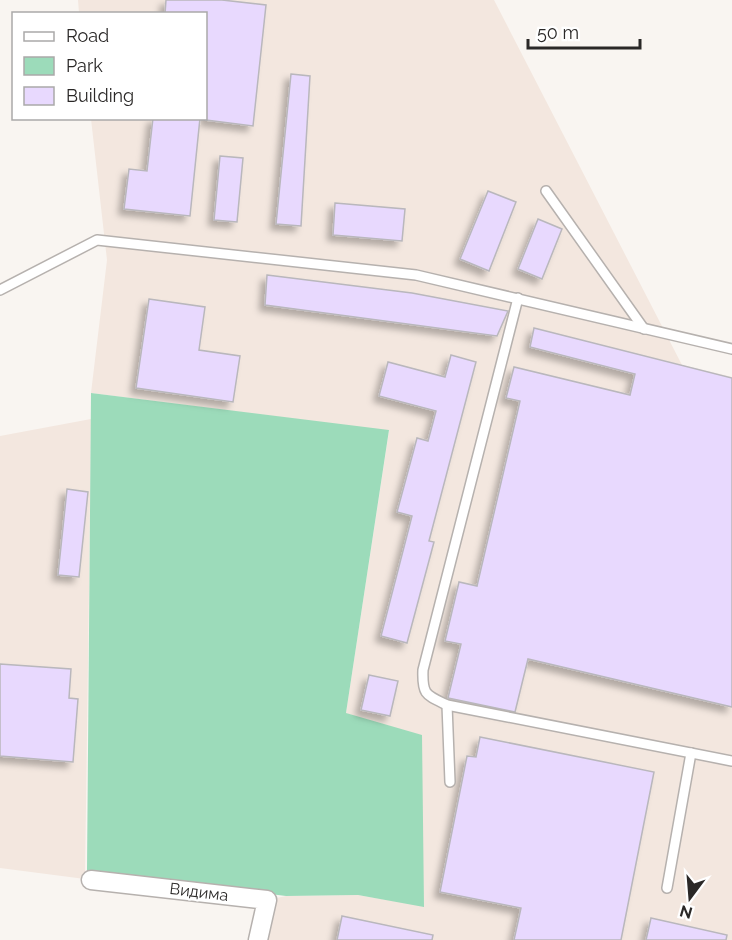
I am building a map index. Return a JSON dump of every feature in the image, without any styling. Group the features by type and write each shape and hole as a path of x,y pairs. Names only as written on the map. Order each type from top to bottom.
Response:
{"street":[{"name":"Видима","path":"91,880 267,900 258,940"}],"lane":[{"path":"546,191 644,329"},
{"path":"0,290 97,240 416,275 732,350"},
{"path":"518,298 423,670 422,686 427,695 447,705 732,761"},
{"path":"447,705 450,782"},
{"path":"667,888 691,753"}],"shaded area":[{"path":"78,0 494,0 682,365 732,377 732,940 258,940 267,900 286,896 358,895 424,906 346,713 389,431 91,393 107,260 91,120 207,120 207,12 79,12"},
{"path":"91,419 85,879 0,868 0,436"}],"green space":[{"path":"91,393 389,430 346,713 422,735 424,907 358,895 286,896 87,871"}],"building":[{"path":"166,0 222,0 266,5 253,126 206,120 207,12 165,12"},
{"path":"291,74 310,76 301,226 276,224"},
{"path":"153,120 200,120 190,216 124,209 129,169 147,171"},
{"path":"220,156 243,158 237,222 214,220"},
{"path":"488,191 516,202 489,271 460,259"},
{"path":"335,203 405,209 402,241 333,235"},
{"path":"538,219 562,229 542,279 518,269"},
{"path":"267,275 412,293 508,311 497,336 265,305"},
{"path":"149,299 205,307 199,350 240,356 233,402 136,388"},
{"path":"534,328 732,378 732,707 528,659 515,712 448,698 461,644 445,641 459,582 477,586 520,401 506,398 514,367 630,395 635,374 530,347"},
{"path":"451,355 476,362 429,541 434,542 407,643 381,636 412,516 397,512 417,438 428,441 436,411 379,396 388,362 445,377"},
{"path":"67,489 88,492 79,577 58,575"},
{"path":"0,664 71,669 69,698 78,699 73,762 0,756"},
{"path":"369,675 398,681 390,716 361,710"},
{"path":"480,737 654,772 621,940 514,940 521,908 440,892 467,756 476,757"},
{"path":"342,916 433,935 432,940 337,940"},
{"path":"651,918 727,935 726,940 646,940"}]}
